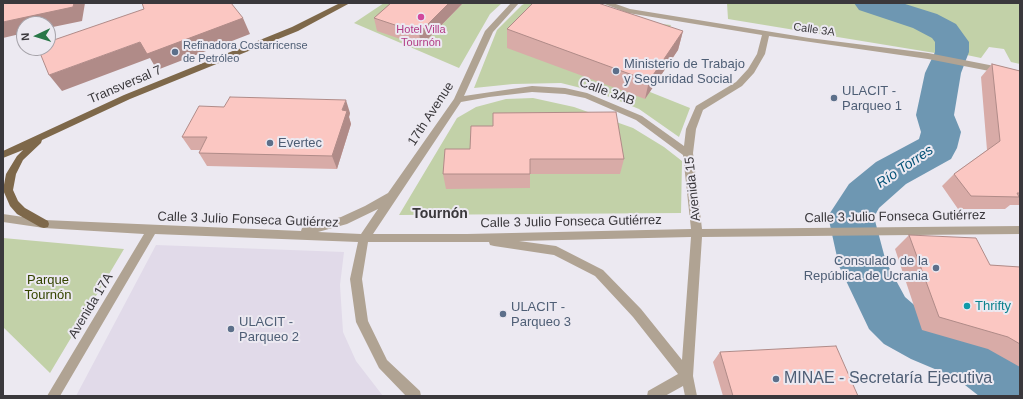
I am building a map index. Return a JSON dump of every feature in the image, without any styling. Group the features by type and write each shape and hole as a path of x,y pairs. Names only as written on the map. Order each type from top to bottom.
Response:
{"main road":[{"name":"Transversal 7","path":"3,155 127,97 295,29 346,3"},
{"path":"44,224 21,211 14,203 8,190 11,174 20,158 36,143 55,130"}],"street":[{"name":"17th Avenue","path":"364,238 458,100 489,31 515,3"},
{"name":"Calle 3A","path":"606,3 628,11 766,33 928,56 1020,74"},
{"name":"Avenida 15","path":"691,396 687,376 697,233 688,153 691,129 699,108 739,84 751,71 761,54 766,33"},
{"name":"Calle 3AB","path":"458,100 489,94 532,89 565,91 587,96 639,118 688,153"},
{"path":"286,234 315,230 343,221 369,209 392,195"},
{"name":"Calle 3 Julio Fonseca Gutiérrez","path":"3,218 44,224 152,230 364,238 467,238 697,233 1020,230"},
{"name":"Avenida 17A","path":"53,396 152,230"},
{"path":"364,238 356,279 362,322 383,364 415,396"},
{"name":"Avenida 15","path":"467,238 556,252 599,274 637,313 687,376"},
{"path":"653,396 687,376"}],"shaded area":[{"name":"ULACIT - Parqueo 2","path":"156,245 344,252 340,285 343,332 356,361 383,396 76,396"}],"green space":[{"path":"384,3 408,3 421,46 463,3 502,3 490,14 459,68 354,23"},
{"path":"526,3 593,3 653,23 671,25 661,44 650,92 690,108 679,137 639,109 597,92 561,83 513,84 474,88 497,30 522,5"},
{"path":"727,3 870,3 936,29 936,35 943,40 941,54 728,19"},
{"path":"889,3 1020,3 1020,64 1011,62 1004,49 989,47 981,58 962,54 960,36 929,17 894,7"},
{"path":"533,98 574,107 633,128 664,147 682,161 681,213 399,215 457,118 476,107 506,99"},
{"name":"Parque Tournón","path":"3,238 124,249 50,373 3,327"}],"building":[{"path":"3,3 74,3 73,7 31,16 16,16 16,19 3,22"},
{"path":"142,3 231,3 243,18 147,54 140,42 49,75 41,56 56,56 56,39 144,9"},
{"path":"391,3 449,3 419,33 374,18"},
{"name":"Ministerio de Trabajo y Seguridad Social","path":"533,3 598,3 683,31 649,81 507,29"},
{"path":"992,64 1020,71 1020,193 1017,193 1019,197 971,196 954,174 1000,141"},
{"name":"Evertec","path":"230,97 346,100 342,110 347,111 332,156 199,153 207,137 182,137 199,106 224,107"},
{"path":"616,112 624,159 530,159 530,174 443,174 445,149 470,149 471,126 493,126 493,113"},
{"name":"Thrifty","path":"909,235 976,238 990,265 1020,267 1020,344 1008,337 939,317"},
{"name":"MINAE - Secretaría Ejecutiva","path":"836,346 858,396 733,396 720,352"}],"waterway":[{"name":"Río Torres","path":"870,3 925,21 944,31 952,42 952,52 943,73 935,115 941,132 937,148 891,173 864,196 851,216 863,266 887,313 902,327 930,341 975,360 1004,381 1018,396"}],"place":[{"name":"Hotel Villa Tournón","path":"421,17"},
{"name":"Refinadora Costarricense de Petróleo","path":"175,52"},
{"name":"Ministerio de Trabajo y Seguridad Social","path":"616,71"},
{"name":"ULACIT - Parqueo 1","path":"834,98"},
{"name":"Evertec","path":"270,143"},
{"name":"Consulado de la República de Ucrania","path":"936,268"},
{"name":"Thrifty","path":"967,306"},
{"name":"ULACIT - Parqueo 3","path":"503,314"},
{"name":"ULACIT - Parqueo 2","path":"231,329"},
{"name":"MINAE - Secretaría Ejecutiva","path":"776,379"}],"district":[{"name":"Tournón","path":"440,214"}]}
